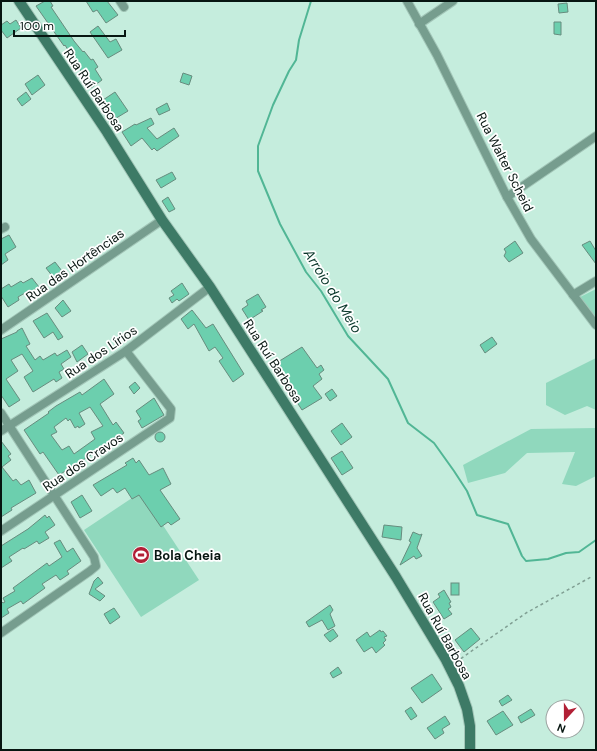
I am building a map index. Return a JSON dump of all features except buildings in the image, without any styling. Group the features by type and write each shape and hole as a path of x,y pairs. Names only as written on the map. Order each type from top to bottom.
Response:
{"main road":[{"name":"Rua Ruí Barbosa","path":"19,1 107,132 162,220 210,287 396,577 450,666 467,709 470,726 470,750"}],"street":[{"name":"Rua Walter Scheid","path":"407,1 437,55 508,197 531,239 596,325"},
{"path":"419,24 453,1"},
{"path":"508,197 596,136"},
{"name":"Rua das Hortências","path":"1,330 162,220"},
{"path":"573,295 596,281"},
{"name":"Rua dos Lírios","path":"1,431 126,351 210,287"},
{"name":"Rua dos Cravos","path":"1,531 170,418 171,409 126,351"},
{"path":"1,413 94,557 96,566 90,572 1,633"}],"path":[{"path":"450,666 526,613 591,577"}],"green space":[{"path":"596,289 596,320 580,297"},
{"path":"596,358 596,410 587,406 565,415 546,405 546,383"},
{"path":"596,428 596,476 576,486 562,484 575,452 527,453 505,473 468,483 463,465 531,429"},
{"name":"Bola Cheia","path":"141,492 199,580 141,617 84,530"}],"waterway":[{"name":"Arroio do Meio","path":"311,1 299,40 296,60 289,71 273,105 258,146 258,171 280,224 306,272 321,291 348,336 388,379 408,423 434,443 467,491 477,515 508,524 522,556 526,561 548,559 566,553 579,552 596,540"}],"place":[{"name":"Bola Cheia","path":"141,555"}]}
